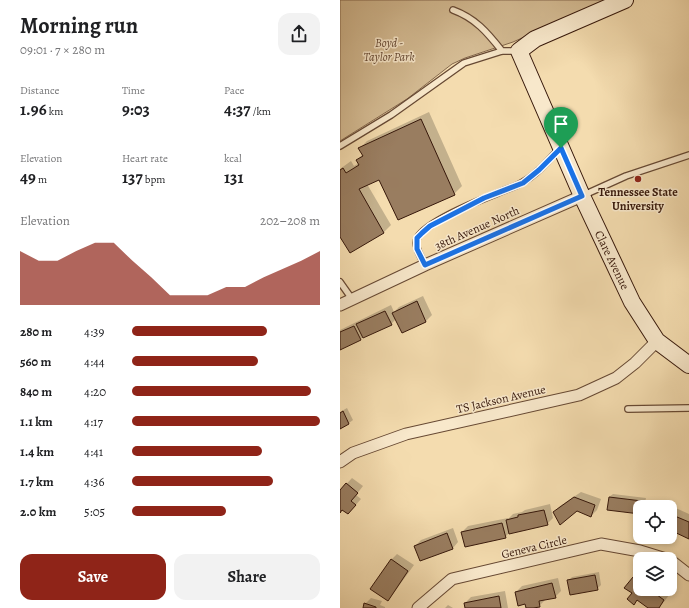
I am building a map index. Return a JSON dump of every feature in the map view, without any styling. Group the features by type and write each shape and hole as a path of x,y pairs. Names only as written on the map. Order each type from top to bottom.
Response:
{"street":[{"path":"519,51 536,39 625,0"},
{"name":"Clare Avenue","path":"519,51 582,196 632,302 657,341 689,365"},
{"name":"38th Avenue North","path":"340,305 425,265 582,196"},
{"name":"TS Jackson Avenue","path":"340,462 353,453 406,434 579,395 616,378 635,363 657,341"},
{"name":"Geneva Circle","path":"418,608 452,579 601,544 643,552"},
{"path":"677,566 689,575"}],"lane":[{"path":"453,10 466,15 484,29 502,51"},
{"path":"340,146 391,115 464,63 502,51 519,51"},
{"path":"425,265 417,249 417,238 430,226 472,204 523,183 539,170 561,148"},
{"path":"582,196 626,176 689,154"},
{"path":"340,282 352,299"},
{"path":"628,409 689,408"}],"green space":[{"name":"Boyd - Taylor Park","path":"340,0 607,0 513,42 465,58 452,64 407,99 340,141"}],"building":[{"path":"421,119 455,195 398,220 379,180 359,189 384,233 350,253 340,237 340,170 343,168 346,173 359,165 356,160 363,156 358,148"},
{"path":"417,301 426,322 402,333 392,313"},
{"path":"385,311 392,325 363,338 356,324"},
{"path":"354,326 361,340 340,350 340,332"},
{"path":"343,411 349,424 340,429 340,413"},
{"path":"346,483 358,493 351,501 356,505 348,514 342,510 340,513 340,490"},
{"path":"574,497 595,505 591,517 577,511 560,525 553,512"},
{"path":"609,497 634,500 633,513 607,510"},
{"path":"544,510 548,525 509,534 506,520 518,517 518,515"},
{"path":"677,517 689,522 689,539 677,533"},
{"path":"502,523 506,538 465,547 461,532"},
{"path":"447,533 453,549 420,561 414,546"},
{"path":"391,559 408,571 388,601 370,589"},
{"path":"595,575 598,590 570,595 567,580"},
{"path":"633,577 633,596 659,596 664,600 659,608 648,608 637,600 634,605 627,599 632,593 624,588"},
{"path":"552,583 556,598 539,601 540,607 526,608 525,604 518,606 515,592"},
{"path":"499,596 501,608 465,608 464,603"},
{"path":"364,603 376,607 376,608 363,608"}],"place":[{"name":"Tennessee State University","path":"638,179"}],"route":[{"path":"561,148 582,196 425,265 417,249 417,238 430,226 484,198 523,183 539,170 561,148"}]}
